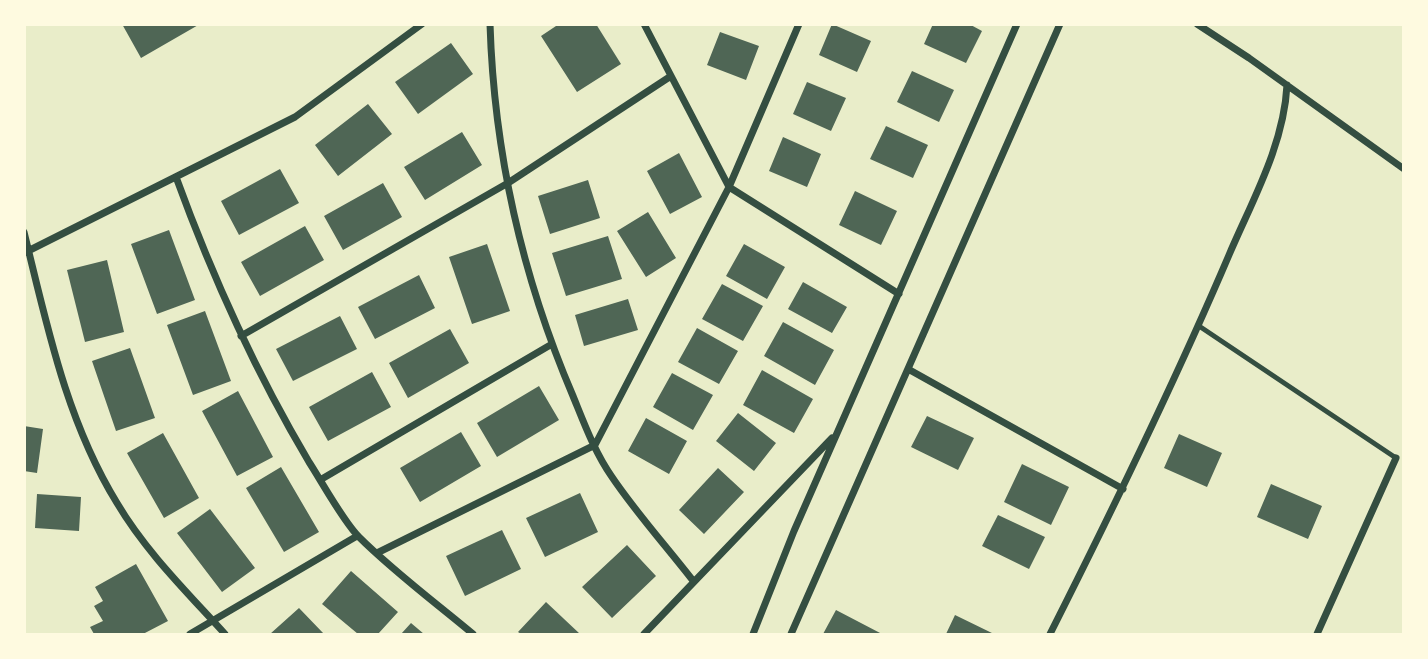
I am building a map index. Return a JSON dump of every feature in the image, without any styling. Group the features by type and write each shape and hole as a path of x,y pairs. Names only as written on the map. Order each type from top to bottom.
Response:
{"street":[{"path":"27,252 295,117 422,24"},
{"path":"490,24 493,80 508,183 531,279 552,344 611,476 694,582"},
{"path":"643,24 729,187 899,294"},
{"path":"377,553 595,445 729,187 799,24"},
{"path":"753,635 794,531 1017,24"},
{"path":"791,635 1060,24"},
{"path":"1197,24 1404,169"},
{"path":"242,336 508,183 671,76"},
{"path":"1050,635 1123,489 1199,326 1270,158 1284,112 1287,85"},
{"path":"176,177 200,241 242,336 286,424 320,480 357,536 473,635"},
{"path":"24,232 58,368 81,430 103,478 122,512 151,552 225,635"},
{"path":"320,480 552,344"},
{"path":"908,369 1123,489"},
{"path":"644,635 837,434"},
{"path":"1317,635 1396,458"},
{"path":"190,635 357,536"}],"lane":[{"path":"1199,326 1396,458"}],"building":[{"path":"122,24 200,24 141,58"},
{"path":"559,24 596,24 621,64 577,92 541,36"},
{"path":"832,24 871,41 857,72 819,55"},
{"path":"933,24 969,24 982,31 966,63 924,44"},
{"path":"720,32 759,46 746,80 707,65"},
{"path":"451,43 473,74 418,114 395,82"},
{"path":"912,71 954,90 939,122 897,102"},
{"path":"807,82 846,98 831,131 793,114"},
{"path":"368,104 392,134 338,176 315,145"},
{"path":"886,126 928,145 913,178 870,159"},
{"path":"462,132 482,165 425,200 404,167"},
{"path":"783,137 821,154 807,187 769,171"},
{"path":"679,153 702,197 670,214 647,171"},
{"path":"280,169 299,203 239,235 221,201"},
{"path":"588,180 600,218 550,234 538,196"},
{"path":"383,183 402,217 343,250 324,216"},
{"path":"855,191 897,211 881,245 839,225"},
{"path":"648,212 676,258 646,277 617,231"},
{"path":"305,226 324,260 260,296 241,262"},
{"path":"169,230 195,300 157,314 131,244"},
{"path":"608,236 622,279 566,296 552,253"},
{"path":"487,244 510,311 472,324 449,257"},
{"path":"744,244 785,267 767,299 726,276"},
{"path":"107,260 124,332 85,342 67,270"},
{"path":"419,275 435,308 375,339 358,307"},
{"path":"803,282 847,307 832,333 788,309"},
{"path":"722,284 763,306 743,341 702,319"},
{"path":"628,299 638,330 584,346 575,315"},
{"path":"205,311 231,381 193,395 167,325"},
{"path":"340,316 357,349 293,381 276,349"},
{"path":"783,322 834,350 815,385 764,356"},
{"path":"697,328 738,351 719,384 678,362"},
{"path":"450,329 469,363 408,398 389,363"},
{"path":"130,348 155,418 116,431 92,361"},
{"path":"762,370 813,399 794,433 743,405"},
{"path":"372,372 391,407 328,441 309,407"},
{"path":"672,373 713,395 693,430 653,407"},
{"path":"539,386 559,420 497,457 477,423"},
{"path":"238,391 273,457 237,476 202,411"},
{"path":"738,413 776,443 754,471 716,441"},
{"path":"927,416 974,438 958,470 911,447"},
{"path":"646,418 687,441 669,474 628,451"},
{"path":"24,426 43,429 37,473 24,471"},
{"path":"461,432 481,466 420,502 400,468"},
{"path":"163,433 199,498 164,518 127,453"},
{"path":"1179,434 1222,453 1207,487 1164,468"},
{"path":"1022,464 1069,487 1051,525 1004,502"},
{"path":"281,467 319,532 284,552 246,488"},
{"path":"718,468 744,492 704,534 679,510"},
{"path":"1271,484 1322,506 1308,539 1257,517"},
{"path":"580,493 598,532 545,557 526,518"},
{"path":"37,494 81,497 79,531 35,528"},
{"path":"210,509 255,568 222,592 177,533"},
{"path":"998,515 1045,537 1029,569 982,546"},
{"path":"502,530 521,569 465,596 446,556"},
{"path":"627,545 656,576 612,618 582,587"},
{"path":"136,564 168,621 143,634 94,634 90,627 103,621 94,606 103,601 95,587"},
{"path":"351,571 398,612 378,634 358,634 322,604"},
{"path":"546,602 580,634 518,632"},
{"path":"299,608 324,634 270,634"},
{"path":"836,610 882,634 823,634"},
{"path":"955,615 994,634 946,634"},
{"path":"411,623 424,634 401,634"}]}
